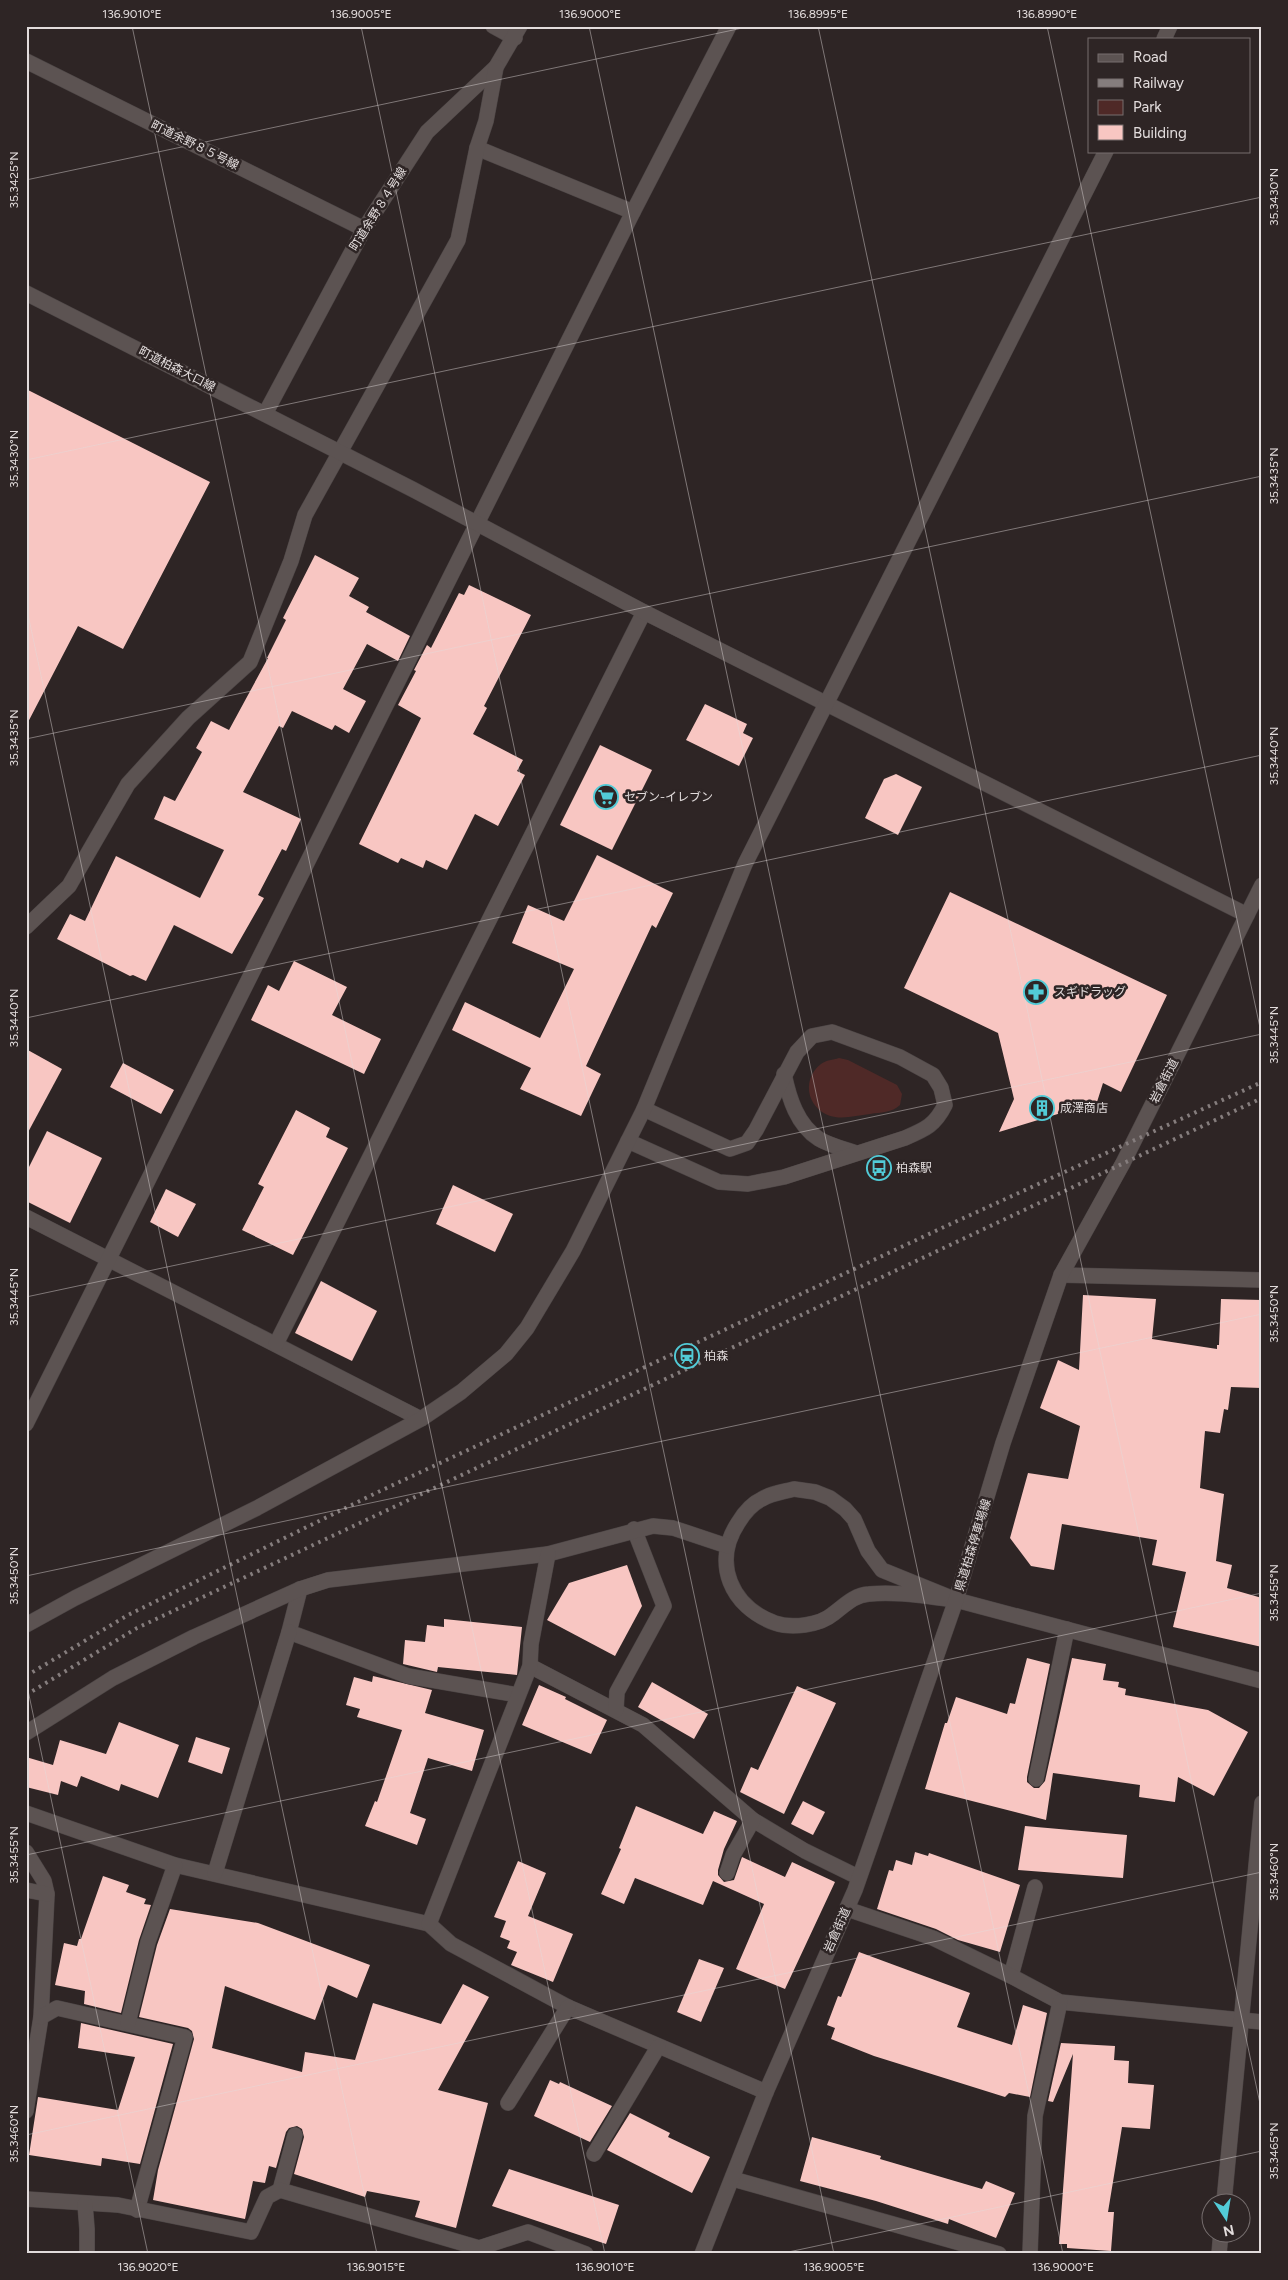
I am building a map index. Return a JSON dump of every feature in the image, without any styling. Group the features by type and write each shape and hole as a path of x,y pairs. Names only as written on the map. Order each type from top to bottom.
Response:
{"street":[{"path":"493,26 517,32"},
{"path":"26,1424 633,212 729,26"},
{"path":"1164,38 1170,26"},
{"name":"町道余野８４号線","path":"265,414 364,229 427,132 496,66 517,32"},
{"name":"町道余野８５号線","path":"26,61 364,229"},
{"path":"26,927 69,886 128,784 188,718 250,662 291,561 304,516 334,449 458,240 477,148 486,121 496,66"},
{"path":"477,148 633,212"},
{"path":"26,1625 75,1598 265,1503 421,1419 461,1392 506,1354 527,1328 573,1251 644,1109 744,864 1105,152"},
{"name":"町道柏森大口線","path":"26,293 334,449 644,612 1247,915"},
{"path":"276,1344 644,612"},
{"name":"岩倉街道","path":"1061,1275 1123,1164 1262,885"},
{"path":"628,1141 719,1182 748,1184 784,1177 905,1138 922,1131 938,1120 945,1104 941,1088 933,1075 900,1057 832,1032 812,1036 798,1052 747,1143 730,1149 644,1109"},
{"path":"784,1074 790,1099 802,1123 819,1139 856,1153"},
{"path":"26,1217 421,1419"},
{"path":"1061,1275 1262,1280"},
{"name":"県道柏森停車場線","path":"1061,1275 1012,1418 956,1600 1262,1681"},
{"path":"794,1490 814,1492 830,1498 854,1519 868,1551 882,1570 956,1600 868,1594 846,1602 826,1618 803,1624 778,1624 762,1618 744,1606 728,1574 727,1546 731,1533 744,1513 762,1499 777,1493 794,1490"},
{"path":"26,1733 113,1678 194,1637 300,1590 328,1580 548,1554 634,1529 653,1526 673,1528 727,1546"},
{"path":"616,1710 617,1692 664,1606 634,1529"},
{"path":"429,1924 530,1666 531,1644 548,1554"},
{"path":"215,1873 289,1632 300,1590"},
{"name":"岩倉街道","path":"702,2254 766,2092 846,1910 956,1600"},
{"path":"1036,1779 1067,1629"},
{"path":"289,1632 408,1676 518,1695"},
{"path":"530,1666 643,1725 754,1820 805,1851 858,1877"},
{"path":"1225,2192 1262,1803"},
{"path":"26,1814 175,1865 429,1924 451,1944 568,2007 766,2092"},
{"path":"727,1873 733,1855 754,1820"},
{"path":"26,1852 44,1881 47,1894 42,2018 26,2111"},
{"path":"128,2023 148,1942 175,1865"},
{"path":"1011,1976 1035,1887"},
{"path":"26,1890 47,1894"},
{"path":"846,1910 933,1938 1060,2002 1262,2022"},
{"path":"1030,2254 1036,2116 1060,2002"},
{"path":"508,2103 568,2007"},
{"path":"42,2018 57,2008 185,2037 137,2210"},
{"path":"594,2154 658,2047"},
{"path":"280,2190 295,2134"},
{"path":"733,2179 999,2254"},
{"path":"26,2199 118,2205 251,2232 267,2197 280,2190 479,2251 528,2232 586,2254"},
{"path":"85,2204 87,2254"}],"green space":[{"path":"839,1058 848,1060 897,1085 902,1094 900,1105 886,1112 844,1118 826,1114 819,1109 813,1103 810,1095 810,1079 814,1071 821,1064"}],"building":[{"path":"26,389 210,482 123,649 78,626 26,726"},
{"path":"315,555 359,578 349,596 369,607 366,612 410,636 398,661 367,644 343,689 366,701 349,733 335,725 332,730 292,711 283,728 279,726 243,792 301,819 286,851 282,849 258,895 264,898 232,954 174,925 146,981 133,975 130,976 57,939 70,914 85,921 116,856 200,898 224,850 154,819 164,796 175,801 202,752 196,748 211,721 229,730 268,658 286,620 283,618"},
{"path":"469,585 531,615 484,706 487,708 473,734 523,760 517,771 525,775 498,826 475,814 447,870 426,860 423,868 401,858 398,863 359,844 421,718 398,705 427,645 431,648 459,593 464,595"},
{"path":"705,704 747,724 743,733 753,738 739,766 686,740"},
{"name":"セブン-イレブン","path":"600,745 652,770 612,850 560,825"},
{"path":"896,774 922,787 898,835 865,818 884,779"},
{"path":"597,855 673,893 656,928 652,925 586,1066 601,1074 581,1116 520,1089 531,1068 452,1030 465,1002 540,1038 574,969 512,943 528,905 564,921"},
{"name":"スギドラッグ","path":"950,892 1167,995 1121,1092 1103,1083 1097,1102 999,1132 1014,1099 998,1033 904,988"},
{"path":"294,961 347,987 332,1015 381,1039 364,1074 251,1020 268,985 279,991"},
{"path":"26,1049 62,1069 26,1136"},
{"path":"123,1063 174,1090 161,1114 110,1087"},
{"path":"296,1110 330,1128 326,1137 348,1148 293,1255 242,1230 264,1187 258,1184"},
{"path":"47,1131 102,1158 70,1223 26,1201 26,1173"},
{"path":"453,1185 513,1214 495,1252 436,1224"},
{"path":"166,1189 196,1204 178,1237 150,1222"},
{"path":"321,1281 377,1311 352,1361 295,1333"},
{"path":"1083,1295 1156,1299 1152,1339 1217,1349 1217,1345 1219,1345 1221,1299 1262,1300 1262,1388 1231,1387 1228,1410 1224,1409 1220,1433 1205,1431 1200,1488 1224,1494 1216,1561 1232,1565 1227,1588 1262,1598 1262,1647 1173,1627 1186,1572 1152,1565 1157,1540 1062,1524 1054,1570 1031,1566 1010,1538 1028,1473 1068,1479 1080,1426 1040,1408 1058,1360 1079,1370"},
{"path":"627,1565 642,1606 615,1656 547,1620 569,1583"},
{"path":"444,1619 522,1627 517,1675 438,1667 437,1672 403,1664 405,1640 425,1642 427,1625 444,1627"},
{"path":"1027,1658 1050,1664 1027,1777 1027,1782 1034,1788 1039,1788 1045,1781 1072,1658 1106,1664 1103,1680 1119,1682 1118,1687 1126,1689 1125,1695 1208,1710 1248,1732 1214,1796 1178,1777 1175,1802 1139,1797 1140,1785 1053,1773 1046,1820 925,1789 945,1723 947,1723 956,1697 1007,1714 1010,1703 1015,1704"},
{"path":"373,1676 432,1690 425,1713 484,1730 472,1771 428,1758 410,1813 426,1819 417,1845 365,1826 375,1801 377,1802 402,1730 357,1717 360,1709 346,1705 354,1677 372,1682"},
{"path":"652,1682 708,1714 694,1739 638,1707"},
{"path":"539,1685 566,1697 565,1699 607,1720 591,1754 522,1725"},
{"path":"797,1686 836,1703 784,1814 740,1792 751,1767 758,1770"},
{"path":"119,1722 179,1745 158,1798 121,1784 119,1791 81,1776 77,1787 61,1781 58,1795 26,1787 26,1757 53,1765 60,1740 106,1754"},
{"path":"196,1737 230,1748 222,1774 188,1762"},
{"path":"803,1801 825,1812 813,1835 791,1824"},
{"path":"636,1806 703,1834 714,1811 737,1821 724,1849 718,1870 718,1875 724,1882 734,1880 742,1857 785,1877 792,1862 835,1882 785,1989 736,1969 764,1904 713,1881 703,1905 635,1878 624,1904 601,1894 621,1849 619,1848"},
{"path":"1025,1826 1127,1835 1123,1878 1018,1870"},
{"path":"915,1852 928,1856 929,1853 1020,1885 1000,1952 958,1940 936,1929 877,1909 889,1870 893,1871 896,1860 912,1865"},
{"path":"518,1861 546,1873 528,1916 573,1934 553,1982 511,1965 517,1952 507,1948 510,1941 500,1937 506,1921 494,1917"},
{"path":"103,1876 129,1885 126,1892 146,1899 144,1904 151,1905 139,1940 121,2013 84,2004 85,1991 55,1985 64,1943 77,1946"},
{"path":"170,1909 258,1923 370,1965 357,1998 328,1985 315,2020 225,1986 212,2048 302,2072 305,2052 355,2060 373,2003 441,2024 463,1984 489,1997 438,2090 488,2103 456,2228 415,2217 420,2201 367,2191 365,2197 294,2174 304,2137 302,2129 297,2126 289,2128 286,2132 276,2168 269,2166 265,2183 253,2181 245,2219 153,2200 158,2170 194,2039 192,2031 188,2028 139,2017 157,1945"},
{"path":"859,1952 970,1993 957,2027 1012,2045 1023,2005 1047,2013 1030,2097 1009,2093 1005,2097 874,2056 831,2039 835,2028 827,2025 838,1996 841,1997"},
{"path":"699,1959 724,1968 701,2022 677,2012"},
{"path":"81,2023 173,2044 140,2164 102,2158 101,2166 29,2155 38,2097 118,2110 135,2057 78,2048"},
{"path":"1061,2043 1115,2046 1114,2060 1129,2061 1128,2083 1154,2085 1150,2129 1122,2127 1108,2212 1114,2212 1111,2251 1067,2248 1067,2244 1059,2244 1073,2054 1053,2102 1048,2101"},
{"path":"550,2080 559,2084 560,2082 612,2106 590,2142 534,2116"},
{"path":"630,2113 670,2133 668,2137 710,2157 692,2193 607,2150"},
{"path":"812,2137 881,2156 880,2159 982,2189 986,2181 1015,2193 996,2238 949,2219 948,2224 876,2201 800,2181"},
{"path":"509,2169 619,2205 606,2244 492,2206"}],"railway":[{"path":"26,1676 128,1615 376,1493 944,1227 1262,1082"},
{"path":"26,1695 137,1628 1262,1098"}],"place":[{"name":"セブン-イレブン","path":"606,797"},
{"name":"スギドラッグ","path":"1036,992"},
{"name":"成澤商店","path":"1042,1108"},
{"name":"柏森駅","path":"879,1168"},
{"name":"柏森","path":"687,1356"}]}
